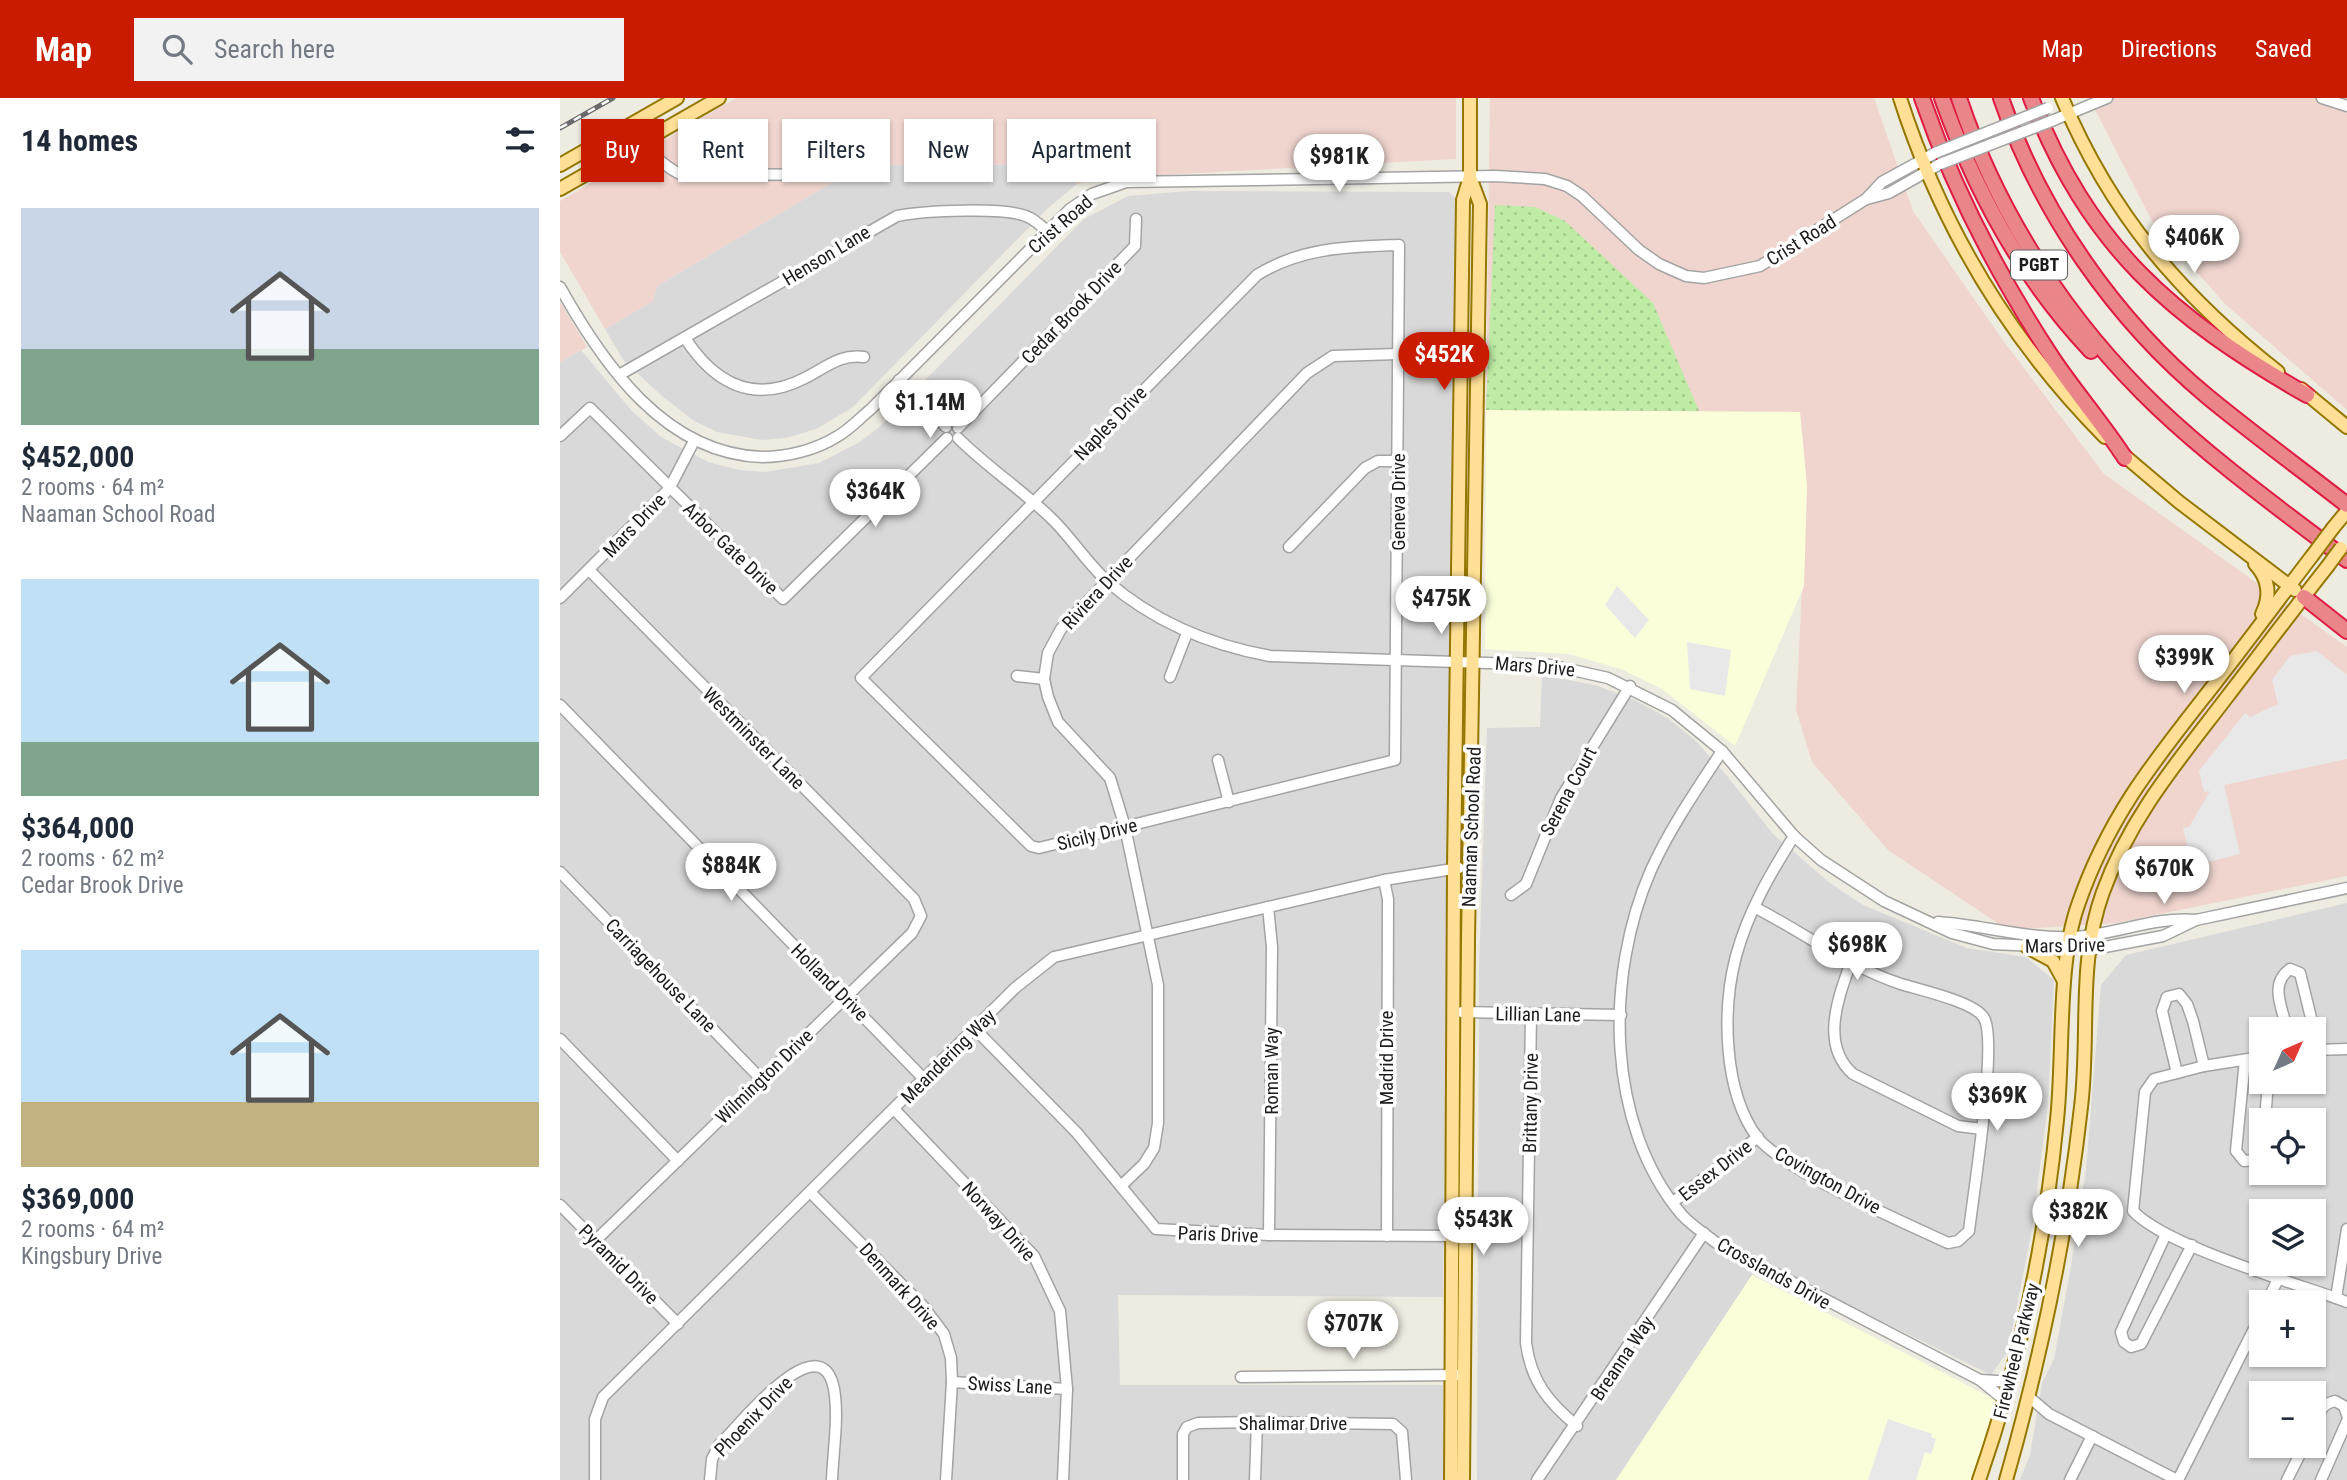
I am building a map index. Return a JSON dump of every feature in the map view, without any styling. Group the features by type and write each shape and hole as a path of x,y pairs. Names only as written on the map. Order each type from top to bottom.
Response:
{"highway":[{"path":"1923,98 1968,211 1989,254 2055,361 2125,458"},
{"path":"1942,98 1972,174 2006,240 2029,275 2104,364 2129,389 2157,407"},
{"name":"PGBT","path":"1959,98 1994,184 2037,261 2088,332 2157,407 2347,561"},
{"name":"PGBT","path":"2001,98 2022,151 2069,237 2104,288 2138,327 2207,396 2347,505"},
{"path":"2031,98 2070,184 2105,237 2152,288 2187,316 2307,395"},
{"path":"2304,597 2347,631"}],"main road":[{"path":"641,119 677,98"},
{"path":"664,129 719,98"},
{"name":"Naaman School Road","path":"1451,1480 1454,868 1464,200 1470,177 1470,98"},
{"path":"1900,98 1921,158 1958,237 1998,308 2068,397 2125,458 2304,597"},
{"path":"2066,99 2069,114 2094,166 2156,258 2230,334 2347,426"},
{"path":"560,165 581,153"},
{"path":"560,189 581,177"},
{"name":"Naaman School Road","path":"1464,1480 1469,867 1480,204 1470,177"},
{"name":"Firewheel Parkway","path":"1979,1480 2012,1382 2046,1216 2060,1090 2068,943 2077,907 2102,842 2137,783 2347,511"},
{"path":"2211,524 2258,567 2265,578 2267,603 2255,631"},
{"name":"Firewheel Parkway","path":"2006,1480 2050,1311 2069,1206 2082,1103 2089,942 2119,852 2151,795 2347,541"},
{"path":"2137,783 2151,795"},
{"path":"2027,947 2053,961 2066,985"}],"street":[{"name":"Crist Road","path":"1866,199 1889,193 1940,164 2107,98"},
{"path":"2322,98 2347,106"},
{"name":"Crist Road","path":"560,287 594,344 619,375 655,413 694,441 740,456 796,454 837,437 871,409 1048,232 1092,194 1125,182 1524,176 1567,186 1582,196 1639,250 1659,264 1686,276 1704,278 1760,266 1866,199 1882,182 1921,158 2066,99"},
{"path":"664,165 680,174 782,175"},
{"name":"Henson Lane","path":"619,375 897,216 915,212 1013,212 1030,217 1048,232"},
{"name":"Cedar Brook Drive","path":"783,599 952,433 1135,246 1136,219"},
{"name":"Geneva Drive","path":"1395,760 1399,244"},
{"name":"Naples Drive","path":"860,678 1257,275 1295,256 1328,248 1399,244"},
{"path":"685,338 700,360 714,373 731,384 750,389 770,390 786,386 848,355 864,357"},
{"name":"Riviera Drive","path":"1044,679 1048,653 1061,629 1280,399 1323,360 1344,355 1398,354"},
{"name":"Mars Drive","path":"899,380 990,469 1033,501 1107,580 1150,612 1187,633 1236,650 1270,656 1566,667 1630,686 1672,710 1722,751 1794,836 1851,882 1884,901 1963,936 1993,944 2027,947 2163,936 2196,920 2347,888"},
{"name":"Arbor Gate Drive","path":"560,436 590,408 783,599"},
{"name":"Mars Drive","path":"560,598 669,489 694,441"},
{"path":"1289,547 1365,468 1378,461 1398,461"},
{"name":"Westminster Lane","path":"589,570 918,906"},
{"path":"1170,677 1187,633"},
{"path":"1017,676 1044,679 1058,722 1110,778 1125,827 1150,936 1158,985 1158,1123 1154,1148 1137,1172 1122,1185"},
{"name":"Sicily Drive","path":"860,678 1031,846 1039,848 1395,760"},
{"name":"Serena Court","path":"1511,895 1526,884 1561,798 1630,686"},
{"name":"Holland Drive","path":"560,705 925,1079"},
{"name":"Crosslands Drive","path":"1722,751 1687,803 1651,870 1633,924 1624,976 1621,1015 1624,1069 1634,1129 1650,1165 1673,1202 1684,1216 1704,1233 1805,1291 1980,1380 2006,1401"},
{"path":"1218,760 1229,803"},
{"name":"Covington Drive","path":"1794,836 1768,877 1754,908 1736,956 1731,985 1728,1038 1737,1101 1758,1137 1789,1163 1948,1243 1964,1238 1969,1231 1982,1129"},
{"name":"Meandering Way","path":"595,1480 598,1406 603,1397 1015,988 1055,957 1384,880 1469,867"},
{"name":"Carriagehouse Lane","path":"560,872 761,1079"},
{"name":"Madrid Drive","path":"1384,880 1388,899 1387,1236"},
{"name":"Wilmington Drive","path":"595,1241 912,933 921,916 918,906"},
{"name":"Roman Way","path":"1268,907 1272,947 1269,1235"},
{"path":"1754,908 1884,978 1973,1008 1986,1020 1990,1038 1982,1129 1958,1126 1888,1092 1843,1065 1835,1045 1834,1018 1851,962"},
{"name":"Mars Drive","path":"1934,922 2068,943"},
{"path":"2284,1017 2277,985 2280,976 2290,969 2300,973 2309,1017"},
{"path":"2177,1073 2162,1011 2167,997 2179,995 2187,1004 2204,1066"},
{"name":"Lillian Lane","path":"1454,1012 1621,1015"},
{"name":"Brittany Drive","path":"1531,1014 1526,1343 1528,1363 1537,1384 1553,1407 1577,1426"},
{"name":"Paris Drive","path":"975,1029 1077,1133 1156,1229 1269,1235 1466,1236"},
{"path":"560,1039 678,1161"},
{"path":"2326,1050 2347,1049"},
{"path":"2249,1059 2204,1066 2154,1079 2145,1092 2133,1211 2142,1220 2166,1234 2342,1300 2347,1228"},
{"path":"2245,1060 2236,1152 2244,1161 2249,1160"},
{"name":"Norway Drive","path":"894,1109 1034,1256 1060,1311 1067,1389 1063,1480"},
{"name":"Essex Drive","path":"1673,1202 1758,1137"},
{"name":"Denmark Drive","path":"811,1193 923,1306 944,1335 951,1358 952,1382 946,1480"},
{"name":"Pyramid Drive","path":"560,1205 678,1324"},
{"name":"Breanna Way","path":"1537,1480 1577,1426 1704,1233"},
{"path":"2166,1234 2121,1332 2123,1342 2131,1347 2141,1344 2192,1245"},
{"path":"2273,1290 2279,1277"},
{"path":"2029,1397 2049,1414 2177,1480 2249,1339"},
{"name":"Phoenix Drive","path":"710,1480 712,1459 719,1445 786,1378 814,1363 822,1365 830,1375 834,1391 832,1480"},
{"path":"1241,1377 1466,1374"},
{"name":"Crosslands Drive","path":"1980,1380 2012,1382"},
{"name":"Swiss Lane","path":"952,1382 1067,1389"},
{"path":"2326,1404 2335,1402 2344,1406 2347,1415"},
{"path":"2023,1419 2029,1413 2049,1414"},
{"path":"2322,1480 2347,1421"},
{"path":"1255,1480 1257,1422"},
{"name":"Shalimar Drive","path":"1183,1480 1183,1434 1187,1427 1198,1423 1257,1422 1393,1424 1402,1432 1406,1480"},
{"path":"2070,1480 2092,1436"},
{"path":"2287,1480 2298,1458"}],"shaded area":[{"path":"736,98 1456,98 1456,159 1156,175 1156,119 1007,119 1007,164 993,164 993,119 904,119 904,165 890,165 890,119 782,119 782,182 835,182 657,286 653,301 605,329 560,252 560,201 592,182 664,182 664,140 678,132 678,182 768,182 768,119 700,119"},
{"path":"1490,98 1874,98 1913,211 2002,339 2104,474 2347,647 2347,876 2116,923 2008,930 1888,850 1812,762 1796,710 1807,487 1800,413 1486,410"},
{"path":"2089,98 2347,98 2347,410 2225,304 2152,221"},
{"path":"993,164 1007,164 1007,182 1077,184 1048,208 853,407 816,429 786,438 762,440 717,432 694,421 662,396 624,361 605,329 653,301 657,286 828,185 835,182 890,182 890,165 904,165 904,182 993,182"},
{"path":"1188,191 1449,192 1456,199 1443,1297 1118,1295 1120,1385 1443,1385 1443,1480 560,1480 560,362 581,350 631,410 661,437 708,462 739,470 765,472 819,463 858,443 877,429 1084,219 1128,196"},
{"path":"560,302 587,347 560,362"},
{"path":"1486,410 1800,412 1807,487 1804,586 1735,746 1662,689 1621,669 1569,654 1485,649"},
{"path":"1617,586 1649,620 1635,638 1605,605"},
{"path":"1687,642 1731,650 1725,696 1690,689"},
{"path":"2317,651 2347,675 2347,759 2224,785 2240,854 2192,866 2183,828 2189,827 2210,791 2204,792 2199,771 2245,713 2250,717 2278,704 2272,680 2290,656"},
{"path":"1542,675 1595,685 1635,700 1669,719 1696,741 1773,834 1830,883 1863,905 1967,948 2026,957 2054,980 2048,1105 2032,1229 2008,1351 1991,1375 1761,1262 1616,1480 1477,1480 1479,966 1487,728 1540,727"},
{"path":"2347,903 2347,1480 2020,1480 2030,1455 2042,1383 2054,1359 2070,1272 2086,1169 2101,985 2126,955"},
{"path":"1752,1275 2000,1402 1972,1480 1616,1480"},
{"path":"1888,1419 1932,1434 1931,1437 1936,1439 1931,1454 1925,1452 1916,1480 1868,1480"}],"green space":[{"path":"1495,205 1535,207 1565,221 1653,303 1699,411 1486,410"}],"railway":[{"path":"560,128 613,98"}]}
